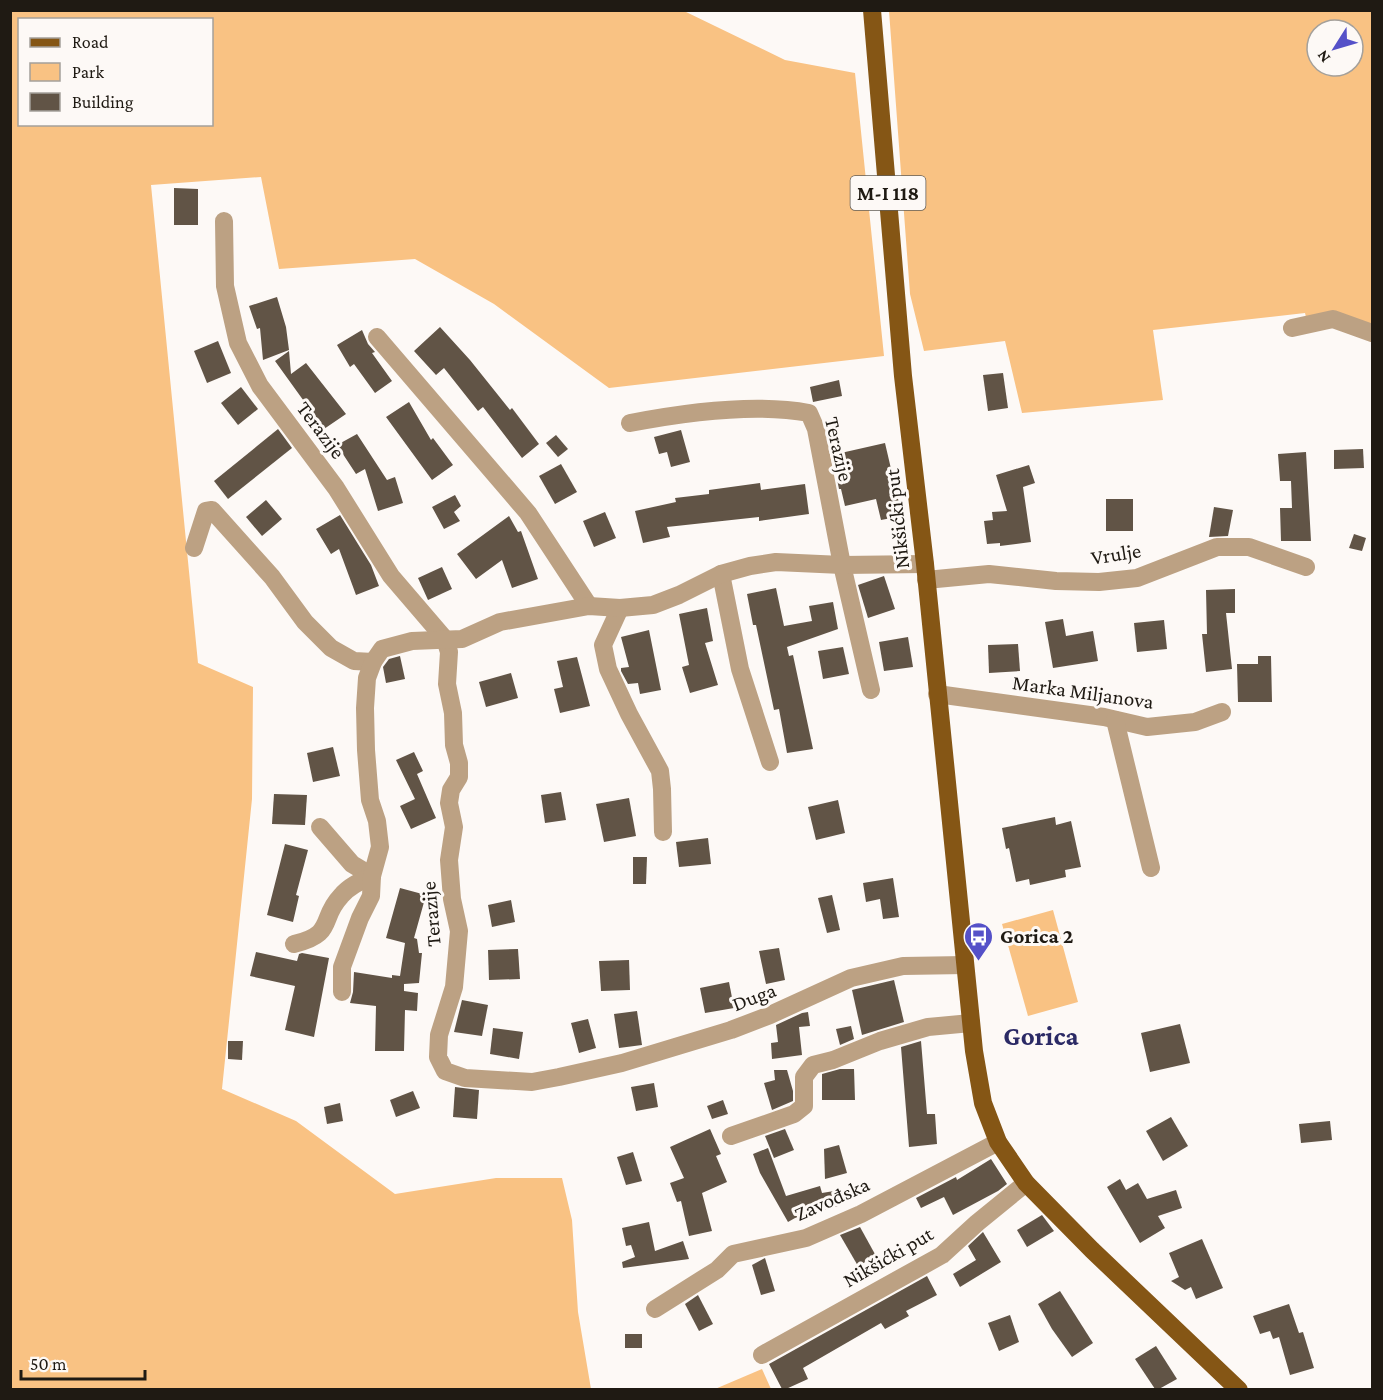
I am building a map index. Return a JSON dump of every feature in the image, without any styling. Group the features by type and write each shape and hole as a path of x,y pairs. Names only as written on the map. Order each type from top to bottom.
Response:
{"main road":[{"name":"Nikšićki put","path":"872,10 903,376 926,572 974,1051 983,1103 998,1142 1026,1183 1108,1266 1239,1389"}],"street":[{"name":"Terazije","path":"224,221 225,286 238,343 260,386 336,488 391,576 445,639 449,652 447,684 453,713 454,745 459,763 459,777 451,790 449,802 454,827 449,860 452,899 459,931 454,987 439,1035 438,1057 445,1071 465,1078 532,1082 559,1077"},
{"path":"1292,328 1333,319 1372,333"},
{"path":"377,337 528,513 589,606"},
{"name":"Terazije","path":"630,423 707,412 786,409 809,413 816,429 842,565 871,690"},
{"path":"194,548 206,511 212,510 272,577 305,622 331,648 354,661 373,662"},
{"name":"Vrulje","path":"926,572 1099,582 1137,578 1216,547 1249,547 1306,567"},
{"path":"342,992 342,967 352,937 371,896 372,876 380,847 377,821 370,800 365,708 368,678 373,662 382,650 412,641 462,639 500,622 589,606 620,608 653,605 721,574 776,562 926,572"},
{"path":"721,574 740,669 770,762"},
{"path":"620,608 603,645 605,657 620,696 660,771 663,832"},
{"name":"Marka Miljanova","path":"937,694 1115,720 1146,728 1195,722 1222,712"},
{"path":"1115,720 1151,868"},
{"path":"320,827 352,864 372,876"},
{"path":"294,944 312,940 322,931 339,897 356,884 372,876"},
{"name":"Duga","path":"559,1077 622,1063 731,1030 802,1002 851,978 903,966 965,965"},
{"path":"731,1137 794,1114 804,1106 804,1077 813,1065 928,1027 971,1023"},
{"name":"Zavođska","path":"655,1309 717,1270 733,1254 806,1238 861,1214 998,1142"},
{"name":"Nikšićki put","path":"762,1355 942,1255 1026,1183"}],"green space":[{"path":"10,11 684,11 785,60 855,73 884,356 609,388 494,304 415,259 279,269 261,177 151,185 198,663 253,687 252,799 222,1089 296,1121 395,1194 496,1178 562,1178 572,1220 578,1312 591,1389 11,1389"},
{"path":"889,11 1372,11 1372,335 1333,319 1308,325 1305,313 1153,330 1163,400 1022,413 1005,341 924,351 910,294"},
{"path":"1053,910 1078,1002 1028,1016 1002,924"},
{"path":"762,1369 771,1389 715,1389"}],"building":[{"path":"174,188 198,189 198,225 174,225"},
{"path":"277,297 286,327 289,350 263,360 260,328 257,329 249,306"},
{"path":"440,327 510,410 512,408 539,444 522,458 483,407 478,411 444,368 436,375 414,351"},
{"path":"362,330 368,344 375,352 372,353 392,381 375,393 354,364 350,367 337,345"},
{"path":"218,341 231,373 207,383 194,351"},
{"path":"289,351 291,374 306,363 346,414 324,429 275,361"},
{"path":"1003,373 1008,408 988,411 983,375"},
{"path":"839,380 842,396 813,402 810,387"},
{"path":"241,387 258,409 238,425 221,403"},
{"path":"409,402 431,440 433,438 453,465 432,480 386,417"},
{"path":"278,429 292,448 228,499 214,481"},
{"path":"681,430 690,462 671,467 667,452 659,454 654,437"},
{"path":"357,434 387,480 395,477 403,503 378,511 365,469 356,474 337,445"},
{"path":"556,435 568,449 558,457 546,443"},
{"path":"885,443 902,516 881,520 876,499 845,506 832,455"},
{"path":"1363,449 1364,468 1334,469 1334,450"},
{"path":"1306,452 1311,541 1281,541 1280,508 1292,508 1291,481 1280,481 1278,454"},
{"path":"561,464 577,492 555,504 539,476"},
{"path":"1029,465 1035,483 1023,487 1031,542 1000,546 1000,543 987,544 984,521 993,520 992,512 1007,511 996,475"},
{"path":"760,483 761,490 805,484 809,514 759,521 759,517 667,527 670,537 643,543 635,511 676,502 675,498 709,494 709,490"},
{"path":"455,495 461,506 454,512 460,521 444,529 432,507"},
{"path":"1106,499 1133,499 1133,531 1106,531"},
{"path":"266,500 282,519 262,536 246,517"},
{"path":"1214,507 1233,510 1228,536 1209,537"},
{"path":"605,512 616,538 594,547 583,521"},
{"path":"340,515 371,565 379,586 356,595 339,549 331,554 316,529"},
{"path":"509,516 518,532 521,531 538,579 512,588 502,560 476,579 457,554"},
{"path":"1354,534 1366,538 1362,551 1349,548"},
{"path":"442,567 452,589 428,600 418,578"},
{"path":"884,576 895,609 868,618 858,585"},
{"path":"776,588 784,626 812,621 809,606 833,602 838,629 787,647 789,656 793,655 813,749 787,753 779,709 774,710 747,594"},
{"path":"1235,589 1235,613 1226,613 1232,669 1206,672 1202,634 1207,634 1206,590"},
{"path":"707,608 713,641 705,643 718,685 690,693 682,667 689,665 679,614"},
{"path":"1063,619 1066,636 1093,631 1098,661 1053,668 1045,622"},
{"path":"1164,620 1167,649 1137,652 1134,623"},
{"path":"649,630 661,690 640,694 638,683 628,684 621,671 621,668 629,667 621,637"},
{"path":"908,637 913,667 884,671 879,642"},
{"path":"1018,644 1020,671 989,673 988,645"},
{"path":"843,647 849,674 823,679 818,651"},
{"path":"400,656 405,679 386,683 383,667 389,659"},
{"path":"1258,656 1271,656 1272,702 1238,702 1237,664 1258,664"},
{"path":"577,657 590,706 560,713 554,689 563,687 557,661"},
{"path":"511,673 518,698 486,707 479,682"},
{"path":"333,747 340,776 313,782 307,753"},
{"path":"414,752 423,771 417,774 436,818 411,829 400,806 415,799 396,760"},
{"path":"561,792 566,820 545,823 541,795"},
{"path":"274,794 307,795 305,825 272,824"},
{"path":"629,798 636,836 604,842 596,804"},
{"path":"838,800 845,833 816,840 808,807"},
{"path":"1055,817 1056,825 1071,821 1081,867 1065,870 1066,877 1030,885 1029,879 1016,882 1002,828"},
{"path":"708,838 711,864 679,867 676,842"},
{"path":"285,844 308,850 296,895 299,896 293,922 267,915"},
{"path":"633,857 647,857 646,884 633,884"},
{"path":"893,878 899,917 883,919 880,899 866,902 863,883"},
{"path":"400,888 426,895 414,938 417,939 419,953 422,953 419,983 404,984 404,991 418,993 417,1011 405,1010 404,1051 375,1051 376,1006 350,1003 354,972 392,978 392,975 400,976 405,943 386,938"},
{"path":"832,895 840,930 827,933 818,898"},
{"path":"511,900 515,922 492,927 488,905"},
{"path":"779,948 785,980 766,984 759,951"},
{"path":"518,949 520,979 489,980 488,950"},
{"path":"256,952 297,961 299,954 302,953 329,958 314,1037 285,1030 295,986 250,976"},
{"path":"629,960 630,990 601,991 599,961"},
{"path":"894,980 904,1022 862,1035 852,990"},
{"path":"729,982 734,1008 705,1013 700,988"},
{"path":"462,1000 488,1005 482,1036 454,1032"},
{"path":"637,1011 642,1045 619,1048 614,1014"},
{"path":"808,1012 810,1026 799,1027 802,1055 772,1059 771,1043 778,1042 776,1025"},
{"path":"588,1019 596,1048 579,1053 571,1023"},
{"path":"1180,1024 1190,1063 1150,1072 1141,1033"},
{"path":"851,1026 854,1039 840,1045 836,1029"},
{"path":"493,1028 523,1032 519,1059 490,1054"},
{"path":"228,1041 243,1041 242,1060 228,1059"},
{"path":"921,1041 927,1114 935,1114 937,1144 909,1147 901,1047"},
{"path":"840,1069 854,1069 855,1100 822,1100 822,1074"},
{"path":"774,1070 787,1070 793,1091 793,1101 772,1110 764,1083 775,1080"},
{"path":"654,1083 658,1107 636,1111 631,1087"},
{"path":"455,1087 479,1090 477,1119 453,1117"},
{"path":"413,1091 420,1108 396,1117 390,1100"},
{"path":"723,1100 728,1114 712,1119 707,1106"},
{"path":"340,1103 343,1121 327,1124 324,1107"},
{"path":"1171,1117 1188,1146 1163,1161 1146,1131"},
{"path":"1330,1121 1332,1140 1301,1143 1299,1124"},
{"path":"710,1129 721,1154 716,1156 727,1182 702,1193 712,1231 689,1236 681,1201 677,1202 670,1183 684,1178 670,1147"},
{"path":"785,1129 794,1150 774,1158 765,1136"},
{"path":"839,1145 847,1173 825,1179 824,1149"},
{"path":"768,1148 786,1196 820,1186 822,1193 834,1191 838,1206 788,1222 760,1173 753,1154"},
{"path":"633,1152 642,1181 626,1185 617,1157"},
{"path":"991,1159 1007,1184 998,1191 953,1215 944,1197 921,1208 916,1198 956,1177 957,1180"},
{"path":"1120,1179 1126,1190 1138,1183 1147,1199 1176,1190 1182,1208 1158,1216 1165,1228 1140,1243 1107,1187"},
{"path":"1042,1215 1054,1231 1027,1247 1017,1230"},
{"path":"649,1222 655,1251 683,1241 689,1259 623,1268 622,1262 635,1257 631,1245 626,1246 622,1228"},
{"path":"860,1227 876,1256 858,1266 840,1235"},
{"path":"983,1232 1001,1262 960,1287 953,1274 976,1260 968,1246"},
{"path":"1202,1239 1223,1288 1196,1299 1191,1287 1185,1290 1171,1281 1179,1277 1169,1253"},
{"path":"765,1258 775,1291 761,1295 752,1265"},
{"path":"927,1276 937,1295 906,1311 909,1316 885,1329 881,1323 803,1368 808,1379 782,1389 769,1364"},
{"path":"1060,1291 1093,1343 1072,1357 1038,1304"},
{"path":"698,1295 713,1324 699,1331 685,1304"},
{"path":"1289,1304 1299,1333 1303,1332 1314,1368 1290,1375 1279,1337 1273,1339 1270,1331 1260,1334 1253,1316"},
{"path":"1010,1315 1019,1342 999,1351 988,1323"},
{"path":"625,1334 642,1334 642,1348 625,1348"},
{"path":"1156,1346 1177,1379 1159,1389 1155,1389 1135,1359"}],"place":[{"name":"Gorica 2","path":"979,962"}],"district":[{"name":"Gorica","path":"1041,1036"}]}
